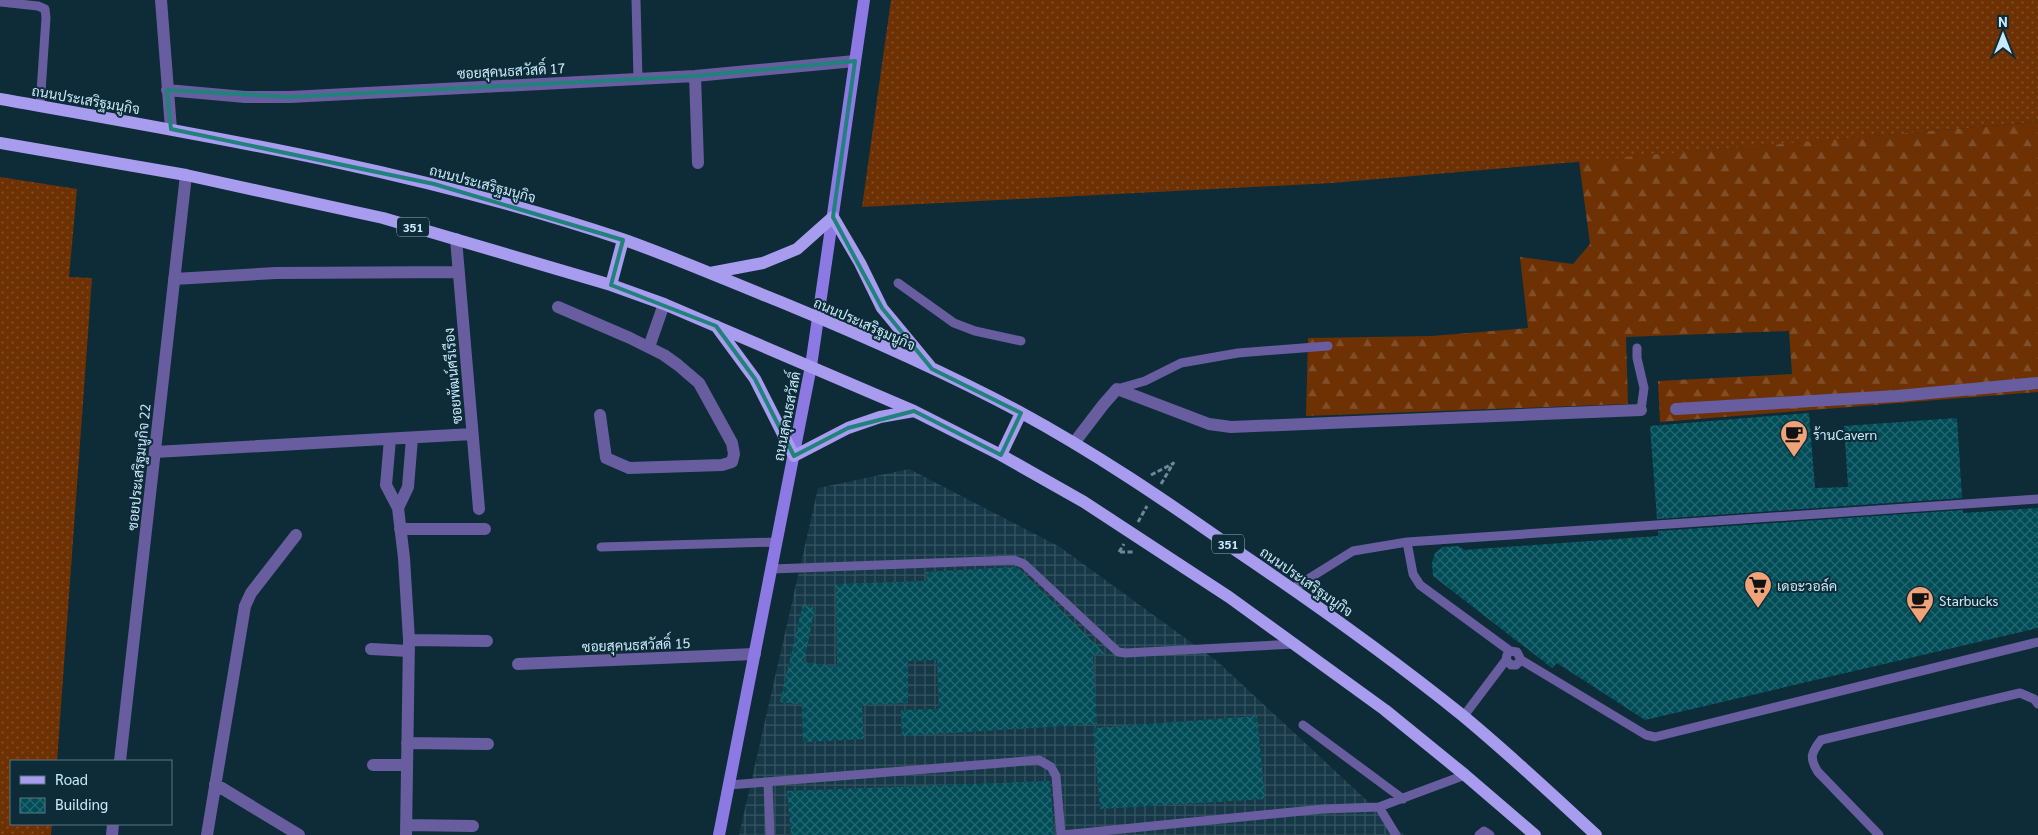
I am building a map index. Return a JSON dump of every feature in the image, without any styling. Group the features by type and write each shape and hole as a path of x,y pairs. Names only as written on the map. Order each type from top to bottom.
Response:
{"main road":[{"name":"ถนนสุคนธสวัสดิ์","path":"719,835 811,366 864,0"},
{"name":"ถนนประเสริฐมนูกิจ","path":"0,99 333,160 425,182 623,240 710,273 819,318 932,369 1021,412 1074,443 1138,483 1292,589 1402,669 1463,717 1596,835"},
{"name":"351","path":"0,143 186,175 383,218 456,239 610,285 664,304 914,411 1001,455 1101,513 1221,592 1296,644 1385,710 1535,835"},
{"path":"710,273 763,263 797,249 833,217 860,263 882,308 932,369"},
{"path":"610,285 623,240"},
{"path":"716,326 754,379 794,456 848,428 880,417 914,411"},
{"path":"1001,455 1021,412"}],"street":[{"path":"161,0 171,129"},
{"name":"ซอยสุคนธสวัสดิ์ 17","path":"167,90 245,96 290,96 695,76 855,61"},
{"path":"695,76 698,162"},
{"name":"ซอยประเสริฐมนูกิจ 22","path":"120,760 186,175"},
{"name":"ซอยพัฒน์ศรีเรือง","path":"456,239 479,509"},
{"path":"174,278 276,273 458,272"},
{"path":"650,347 664,304"},
{"path":"558,307 582,315 650,347 678,365 699,383 732,443 734,454 732,462 629,468 616,464 606,458 600,415"},
{"path":"1676,409 1897,396 2038,383"},
{"path":"1074,443 1102,405 1117,389 1209,424 1231,427 1641,410"},
{"path":"155,452 472,434"},
{"path":"398,508 408,487 412,438"},
{"path":"390,439 386,485 398,508 404,558 409,645 406,830 473,826"},
{"path":"400,529 485,529"},
{"path":"206,835 245,606 252,593 296,535"},
{"path":"371,648 487,641"},
{"name":"ซอยสุคนธสวัสดิ์ 15","path":"518,664 755,654"},
{"path":"407,743 488,744"},
{"path":"373,765 407,765"},
{"path":"215,784 300,835"}],"lane":[{"path":"636,0 638,79"},
{"path":"0,2 38,6 45,9 40,106"},
{"path":"898,283 954,323 1021,341"},
{"path":"1117,389 1145,381 1181,363 1238,353 1328,346"},
{"path":"1636,348 1644,388 1641,410"},
{"path":"1292,589 1353,551 1407,542 2038,499"},
{"path":"601,546 777,542"},
{"path":"1407,542 1413,574 1420,586 1510,651 1517,652 1521,660 1646,735 1655,737 2038,642"},
{"path":"772,570 1014,560 1024,564 1118,652 1296,644"},
{"path":"1463,717 1506,660 1510,651"},
{"path":"1506,660 1509,664 1514,665 1521,660"},
{"path":"1879,835 1818,772 1811,762 1811,753 1821,740 2020,693 2034,699 2038,704"},
{"path":"1303,725 1403,799"},
{"path":"729,785 1040,760 1051,768 1056,776 1062,835 1323,809 1379,807 1465,775"},
{"path":"768,782 770,835"},
{"path":"1379,807 1396,835"},
{"path":"1479,835 1484,831 1490,835"}],"path":[{"path":"1138,483 1174,462"}],"highlighted area":[{"path":"855,61 833,217 882,308 932,369 1021,413 1001,455 914,411 848,428 794,456 755,379 716,326 611,285 623,240 434,184 171,129 167,90 290,97 695,76"}],"shaded area":[{"path":"909,469 1060,547 1218,662 1404,835 739,835 818,488"}],"green space":[{"path":"891,0 2038,0 2038,122 1332,183 862,207"},
{"path":"2038,122 2038,392 1660,422 1658,381 1792,374 1789,331 1626,337 1628,404 1306,416 1308,338 1432,336 1528,328 1520,257 1573,264 1590,244 1579,161"},
{"path":"0,177 77,189 69,277 92,278 57,760 10,760 10,825 52,825 51,835 0,835"}],"building":[{"path":"1809,413 1815,488 1848,487 1844,426 1957,418 1962,498 1657,519 1650,426"},
{"name":"เดอะวอล์ค","path":"2038,508 2038,628 1645,720 1557,663 1552,668 1433,576 1432,563 1435,553 1443,547 1458,546 1464,550 1658,536 1658,531 1963,510 1963,513"},
{"path":"1015,567 1105,654 1093,654 1097,724 902,736 901,710 939,709 937,660 908,661 908,703 862,705 864,739 803,742 802,705 780,702 803,604 815,608 804,662 837,667 836,584 927,581 926,572"},
{"path":"1257,716 1265,799 1100,809 1093,728"},
{"path":"1050,781 1054,835 791,835 787,791"}],"place":[{"name":"ร้านCavern","path":"1794,458"},
{"name":"เดอะวอล์ค","path":"1758,609"},
{"name":"Starbucks","path":"1920,624"}]}
